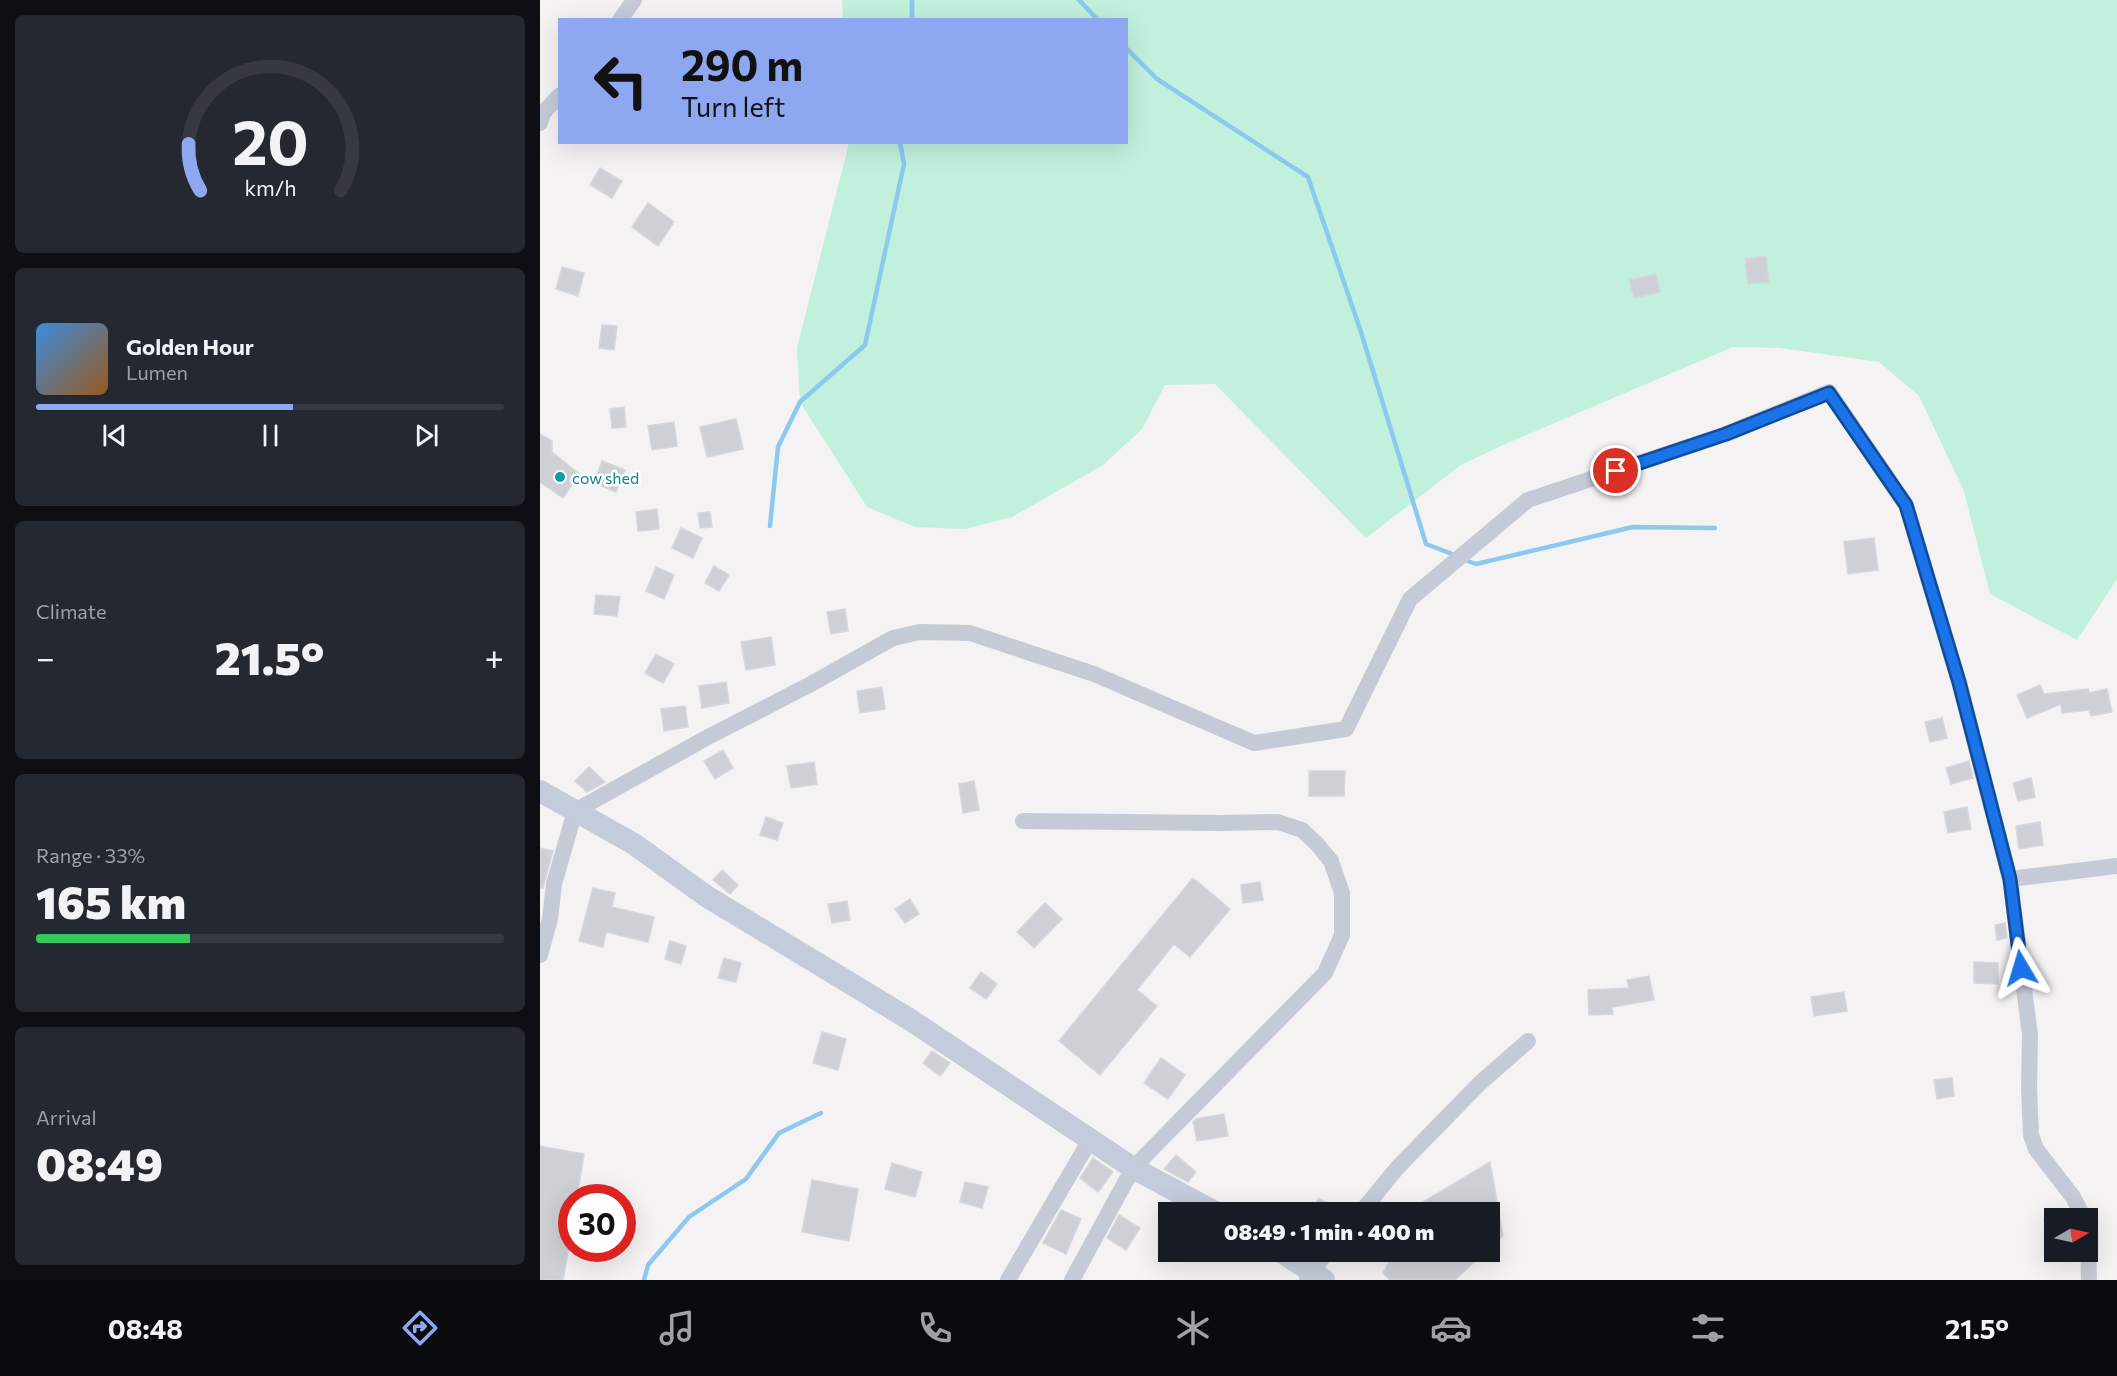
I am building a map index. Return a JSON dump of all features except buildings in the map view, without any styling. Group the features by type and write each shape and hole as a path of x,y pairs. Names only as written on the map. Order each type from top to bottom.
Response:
{"main road":[{"path":"540,791 634,844 706,896 909,1019 1133,1168 1196,1202"},
{"path":"1294,1262 1314,1277"}],"street":[{"path":"621,18 634,0"},
{"path":"540,123 543,113 558,97"},
{"path":"540,955 550,919 554,884 575,811 893,638 920,632 970,633 1094,674 1254,743 1346,729 1410,599 1528,500 1726,434 1829,393 1906,505 1959,682 2010,879 2030,1035 2031,1136 2036,1149 2079,1208"},
{"path":"1023,821 1278,822 1302,830 1317,844 1331,861 1342,893 1342,934 1325,973 1133,1168 1072,1280"},
{"path":"2010,879 2117,866"},
{"path":"1369,1202 1398,1167 1480,1083 1528,1041"},
{"path":"1008,1280 1090,1140"},
{"path":"1314,1277 1322,1262"},
{"path":"2089,1262 2089,1280"}],"green space":[{"path":"842,0 2117,0 2117,579 2077,640 1990,594 1964,491 1919,396 1879,362 1780,348 1733,347 1505,444 1461,465 1366,538 1215,384 1165,385 1142,429 1103,465 1012,517 965,529 915,527 867,507 800,402 797,348 849,144 1128,144 1128,18 843,18"}],"waterway":[{"path":"912,0 912,18"},
{"path":"1079,0 1096,18"},
{"path":"1128,50 1157,79 1308,177 1361,332 1426,544 1455,555"},
{"path":"770,526 778,447 800,402 865,345 904,164 900,144"},
{"path":"1465,560 1476,564 1633,527 1715,528"},
{"path":"644,1280 648,1265 689,1217 746,1179 779,1133 821,1113"}],"place":[{"name":"cow shed","path":"560,477"}],"route":[{"path":"1616,471 1726,434 1829,393 1906,505 1959,682 2010,879 2021,968"}]}
